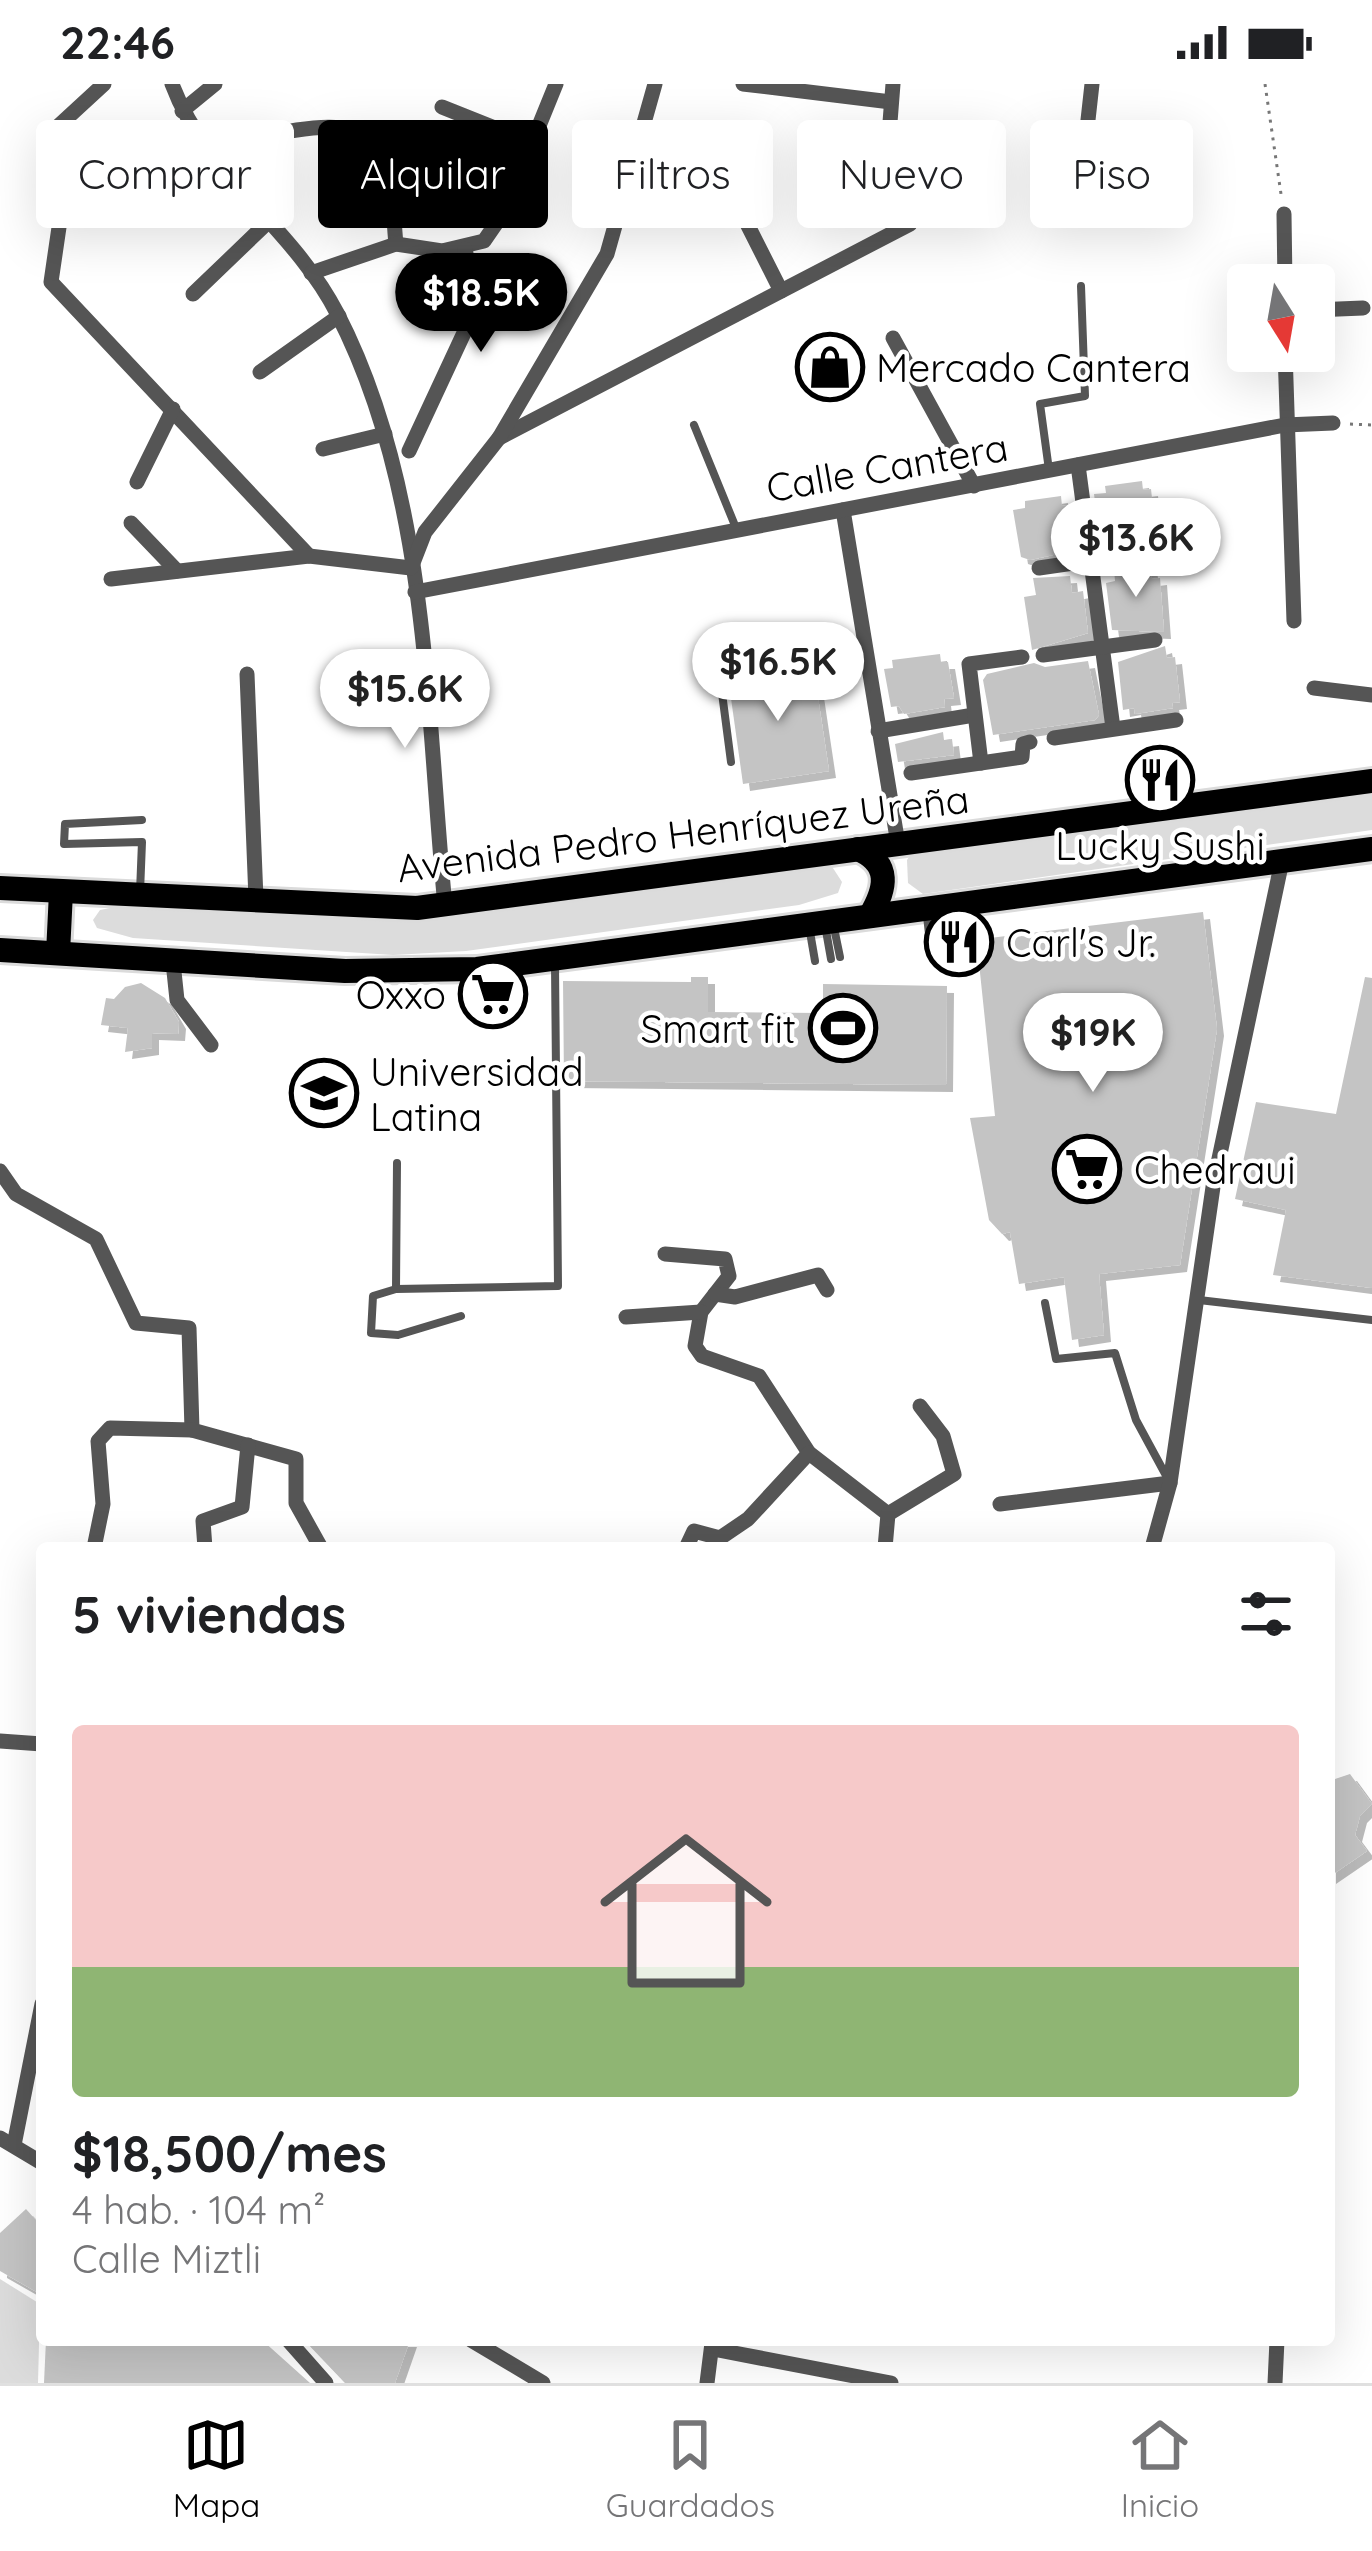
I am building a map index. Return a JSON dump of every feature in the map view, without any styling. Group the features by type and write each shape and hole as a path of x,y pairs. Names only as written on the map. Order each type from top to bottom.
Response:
{"main road":[{"name":"Avenida Pedro Henríquez Ureña","path":"0,888 445,905 1372,782"},
{"path":"898,844 899,882 926,908"},
{"path":"858,849 878,861 884,875 884,891 870,916"},
{"path":"0,950 418,972 555,958 1372,849"},
{"path":"58,952 61,892"}],"street":[{"path":"65,120 104,84"},
{"path":"172,84 187,120"},
{"path":"182,111 214,84"},
{"path":"541,120 556,84"},
{"path":"411,568 425,532 499,438 607,254 655,84"},
{"path":"743,84 891,102"},
{"path":"890,120 893,84"},
{"path":"1088,120 1092,84"},
{"path":"442,107 474,120"},
{"path":"294,132 332,126 377,141 386,154 396,244"},
{"path":"1284,214 1285,264"},
{"path":"59,228 51,282 309,556"},
{"path":"193,294 262,228"},
{"path":"273,228 339,316 385,434 415,592 445,905"},
{"path":"311,274 396,244 465,249 496,228"},
{"path":"749,228 781,291"},
{"path":"499,438 902,228"},
{"path":"409,451 477,305 465,249"},
{"path":"1335,309 1363,308"},
{"path":"260,372 339,316"},
{"path":"893,338 974,486"},
{"path":"1285,372 1294,621"},
{"path":"137,482 173,409"},
{"name":"Calle Cantera","path":"415,592 1285,425 1333,423"},
{"path":"323,449 385,434"},
{"path":"1078,465 1113,728"},
{"path":"843,511 898,844"},
{"path":"131,523 177,571"},
{"path":"1039,568 1149,552"},
{"path":"111,579 309,556 411,568"},
{"path":"1043,655 1156,640"},
{"path":"981,763 969,664 1022,657"},
{"path":"247,674 256,898"},
{"path":"1314,688 1372,695"},
{"path":"878,730 974,715"},
{"path":"1054,739 1176,720"},
{"path":"911,773 1022,757 1023,744 1030,742"},
{"path":"1154,1542 1170,1483 1216,1168 1282,861"},
{"path":"173,962 177,1000 211,1045"},
{"path":"0,1171 16,1194 96,1239 136,1323 189,1328 193,1430"},
{"path":"665,1254 725,1259 729,1276 701,1312 694,1335 702,1356 759,1376 809,1453 888,1514"},
{"path":"715,1294 735,1297 818,1275 827,1290"},
{"path":"626,1317 701,1312"},
{"path":"888,1514 954,1474 944,1436 920,1406"},
{"path":"95,1542 103,1504 98,1441 110,1428 193,1430 296,1459 296,1504 318,1542"},
{"path":"205,1542 203,1521 242,1507 248,1445"},
{"path":"689,1542 694,1531 719,1538 748,1519 809,1453"},
{"path":"1000,1504 1170,1483"},
{"path":"886,1542 888,1514"},
{"path":"0,1742 36,1744"},
{"path":"36,2027 7,2141 36,2159"},
{"path":"293,2346 326,2383"},
{"path":"481,2346 543,2383"},
{"path":"707,2383 712,2346"},
{"path":"717,2346 891,2383"},
{"path":"1275,2383 1277,2346"}],"lane":[{"path":"1049,471 1040,404 1084,396 1081,286"},
{"path":"694,425 736,528"},
{"path":"731,762 719,670 865,648"},
{"path":"140,893 142,842 64,844 65,824 142,820"},
{"path":"926,908 930,943"},
{"path":"822,922 835,958"},
{"path":"815,961 822,922"},
{"path":"461,1316 398,1335 371,1333 373,1296 396,1289 558,1286 555,958"},
{"path":"396,1289 398,1163"},
{"path":"1197,1300 1372,1320"},
{"path":"1046,1303 1056,1359 1115,1354 1136,1420 1170,1483"}],"path":[{"path":"1265,84 1284,214"},
{"path":"1333,423 1372,425"}],"shaded area":[{"path":"1372,790 1372,830 923,894 908,883 907,860 913,851"},
{"path":"831,865 842,882 838,893 799,905 466,951 393,955 133,938 97,928 93,920 100,910 115,907 415,919"},
{"path":"0,2279 36,2302 39,2346 38,2383 0,2383"}],"building":[{"path":"1142,481 1143,490 1151,489 1156,534 1110,545 1110,540 1100,541 1094,494 1106,493 1105,486"},
{"path":"1061,496 1062,506 1071,505 1076,550 1030,560 1021,557 1013,510 1025,508 1025,501"},
{"path":"1150,564 1152,579 1160,578 1164,632 1112,630 1106,583 1115,581 1114,569"},
{"path":"1070,576 1072,593 1083,591 1088,633 1032,650 1024,597 1036,595 1033,578"},
{"path":"1165,646 1167,658 1175,657 1180,702 1172,703 1173,708 1135,714 1134,708 1123,710 1118,662"},
{"path":"940,654 941,662 948,662 954,698 944,699 945,707 904,714 899,706 891,707 884,669 893,668 892,660"},
{"path":"1088,661 1099,715 1095,720 993,735 983,680 987,674 1034,663 1045,667"},
{"path":"813,664 829,771 743,784 728,677"},
{"path":"943,732 944,740 952,739 954,755 898,762 895,744"},
{"name":"Chedraui","path":"1203,912 1217,1029 1180,1265 1099,1274 1104,1335 1072,1340 1064,1277 1019,1284 1010,1232 1002,1234 989,1220 970,1118 995,1116 979,963 948,967 942,923 971,919 974,940"},
{"path":"691,977 708,977 708,1012 823,1013 823,984 947,986 946,1085 564,1081 563,981 691,982"},
{"path":"1365,977 1372,978 1372,1288 1273,1275 1286,1210 1235,1199 1256,1102 1336,1114"},
{"path":"141,983 165,998 179,1022 178,1034 152,1033 152,1048 125,1052 128,1028 101,1025 106,998 114,999 125,987"},
{"path":"1350,1774 1372,1804 1360,1816 1355,1835 1367,1851 1335,1873 1335,1779"},
{"path":"26,2209 36,2220 36,2292 0,2271 0,2233"},
{"path":"46,2346 269,2346 310,2383 44,2383"},
{"path":"310,2346 408,2346 395,2383 345,2383"}],"place":[{"name":"Mercado Cantera","path":"830,367"},
{"name":"Lucky Sushi","path":"1160,780"},
{"name":"Carl's Jr.","path":"959,942"},
{"name":"Oxxo","path":"493,994"},
{"name":"Smart fit","path":"843,1028"},
{"name":"Universidad Latina","path":"324,1093"},
{"name":"Chedraui","path":"1087,1169"}]}
